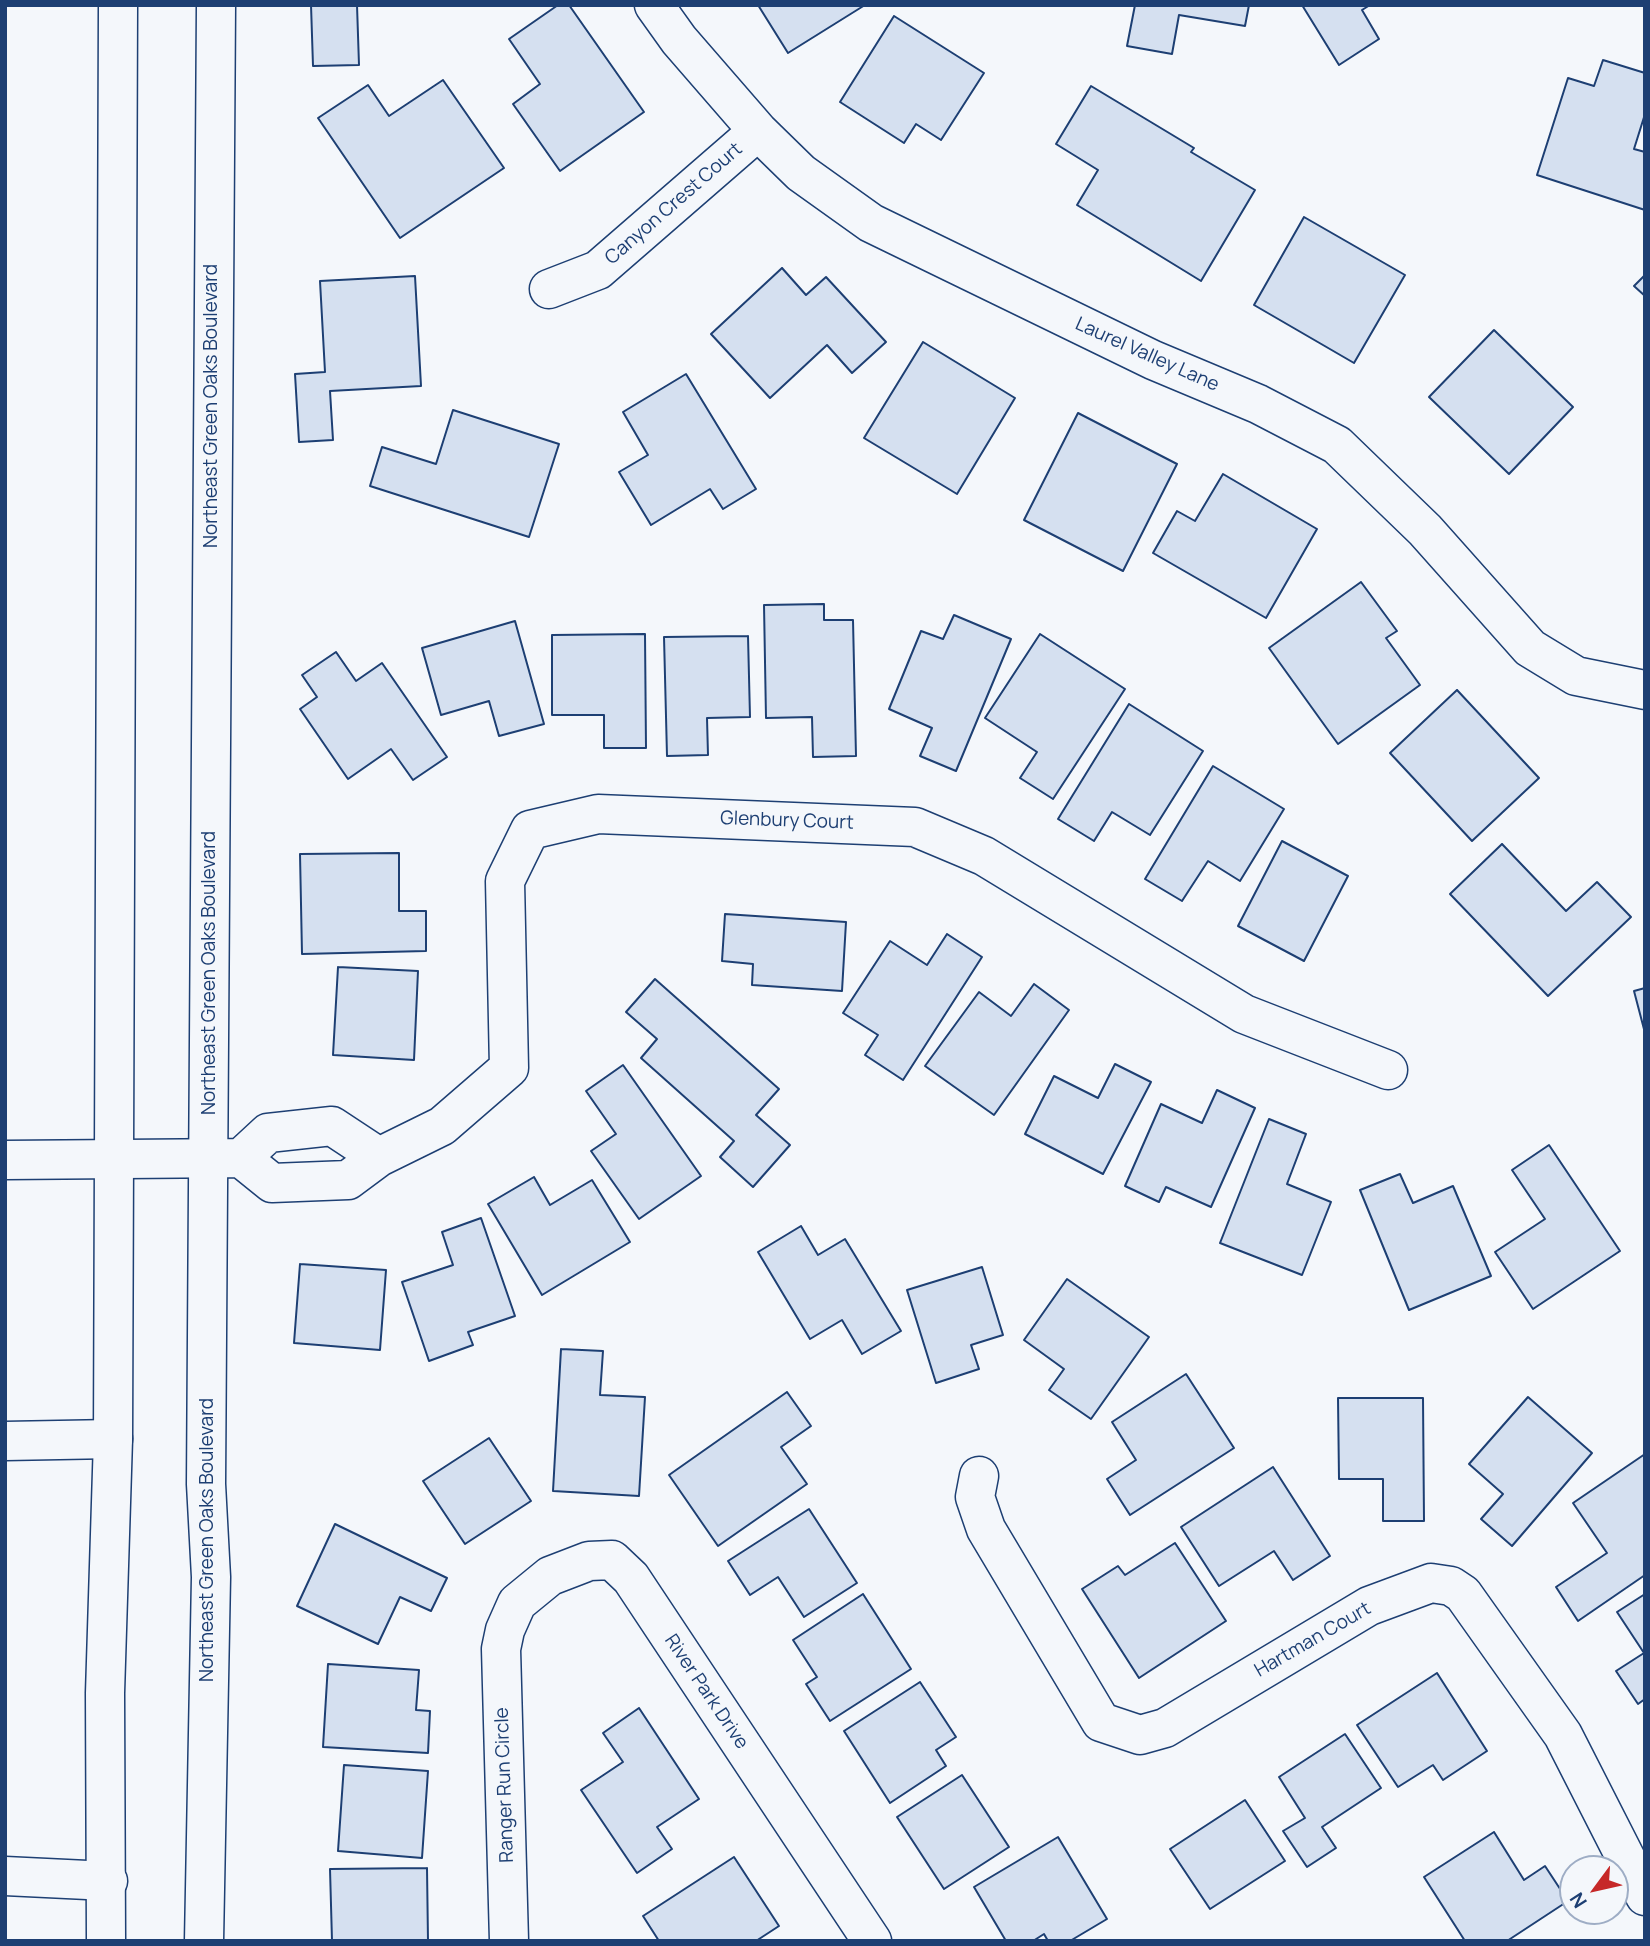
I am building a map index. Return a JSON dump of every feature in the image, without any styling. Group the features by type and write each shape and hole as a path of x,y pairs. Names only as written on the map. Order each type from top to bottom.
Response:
{"street":[{"path":"106,1941 108,1881 105,1693 113,1439 115,1159 118,5"},
{"name":"Northeast Green Oaks Boulevard","path":"204,1941 211,1577 206,1484 226,1158 216,5"},
{"name":"Laurel Valley Lane","path":"654,5 679,40 758,131 801,173 871,223 1153,360 1258,404 1336,445 1425,530 1530,649 1576,676 1645,690"},
{"name":"Canyon Crest Court","path":"549,289 598,270 758,131"},
{"name":"Glenbury Court","path":"226,1158 272,1183 348,1180 379,1157 442,1126 509,1068 505,881 530,830 598,814 915,827 984,856 1244,1014 1388,1070"},
{"path":"5,1160 226,1158 268,1133 332,1126 379,1157"},
{"path":"5,1441 113,1439"},
{"name":"Hartman Court","path":"978,1476 975,1497 986,1529 1101,1722 1140,1735 1165,1728 1369,1606 1431,1583 1451,1586 1463,1594 1563,1735 1645,1896"},
{"name":"River Park Drive","path":"505,1630 517,1604 550,1576 589,1561 612,1560 631,1578 872,1941"},
{"name":"Ranger Run Circle","path":"505,1630 501,1649 509,1941"},
{"path":"5,1876 108,1881"}],"building":[{"path":"311,5 357,5 359,65 313,66"},
{"path":"558,5 569,5 644,112 560,171 513,104 540,84 509,39"},
{"path":"758,5 865,5 788,53"},
{"path":"1135,5 1249,5 1245,26 1179,15 1172,54 1127,46"},
{"path":"1302,5 1370,5 1362,10 1379,39 1339,65"},
{"path":"894,16 984,73 941,140 916,124 904,143 840,102"},
{"path":"1603,60 1645,73 1645,114 1634,149 1645,152 1645,210 1537,175 1568,78 1594,86"},
{"path":"443,80 504,168 400,238 318,118 368,85 389,116"},
{"path":"1091,86 1194,148 1191,152 1255,190 1201,281 1077,205 1098,170 1056,144"},
{"path":"1304,217 1405,275 1354,363 1254,305"},
{"path":"782,268 806,295 826,277 886,342 852,373 827,345 770,398 711,334"},
{"path":"1645,275 1645,296 1634,286"},
{"path":"415,276 421,386 330,391 333,440 299,442 295,374 325,372 320,281"},
{"path":"1494,330 1573,407 1509,474 1429,397"},
{"path":"923,342 1015,398 957,494 864,438"},
{"path":"686,374 756,489 723,509 710,489 651,525 619,472 648,455 623,412"},
{"path":"453,410 559,444 529,537 370,486 382,447 436,464"},
{"path":"1078,413 1177,464 1123,571 1024,520"},
{"path":"1223,474 1317,529 1266,618 1153,553 1177,511 1195,521"},
{"path":"1361,582 1397,631 1386,638 1420,685 1338,744 1269,648"},
{"path":"824,604 824,620 853,620 856,756 813,757 812,717 766,718 764,605"},
{"path":"954,615 1011,639 956,771 920,756 932,728 889,709 921,631 943,639"},
{"path":"515,621 544,724 499,736 489,701 441,715 422,648"},
{"path":"645,634 646,748 604,748 604,715 552,715 552,635"},
{"path":"1040,634 1125,689 1053,799 1020,778 1037,752 985,718"},
{"path":"748,636 750,717 707,718 708,755 667,756 664,637"},
{"path":"336,652 356,681 382,663 447,757 413,780 391,749 348,779 300,709 317,697 302,675"},
{"path":"1457,690 1539,778 1472,841 1390,753"},
{"path":"1129,704 1203,751 1150,835 1112,812 1094,841 1058,819"},
{"path":"1213,766 1284,809 1240,881 1208,861 1182,901 1145,879"},
{"path":"1282,841 1348,876 1304,961 1238,926"},
{"path":"1502,844 1566,911 1597,882 1631,917 1548,996 1450,894"},
{"path":"399,853 399,911 426,911 426,951 302,954 300,854"},
{"path":"725,914 846,922 842,991 752,985 753,964 722,961"},
{"path":"947,934 982,957 903,1080 865,1055 878,1035 843,1013 890,941 927,965"},
{"path":"338,967 418,971 414,1060 333,1055"},
{"path":"655,979 779,1089 756,1115 790,1145 753,1187 720,1157 734,1141 641,1058 657,1039 626,1012"},
{"path":"1034,984 1069,1010 994,1115 925,1066 979,992 1011,1016"},
{"path":"1645,988 1645,1033 1634,991"},
{"path":"1115,1064 1151,1082 1103,1174 1025,1134 1054,1076 1098,1098"},
{"path":"623,1065 701,1176 639,1219 591,1151 616,1134 586,1091"},
{"path":"1217,1090 1255,1108 1211,1207 1166,1187 1159,1202 1125,1186 1161,1104 1202,1123"},
{"path":"1269,1119 1306,1134 1287,1184 1331,1202 1302,1275 1220,1243"},
{"path":"1549,1145 1620,1251 1533,1309 1495,1252 1545,1219 1512,1170"},
{"path":"1400,1174 1413,1203 1453,1186 1491,1276 1409,1310 1360,1190"},
{"path":"534,1177 550,1205 592,1180 630,1242 542,1295 488,1204"},
{"path":"481,1218 515,1316 468,1332 473,1345 429,1361 402,1282 453,1265 442,1232"},
{"path":"801,1226 818,1255 845,1239 901,1331 862,1354 842,1320 810,1339 758,1252"},
{"path":"300,1264 386,1270 380,1350 294,1343"},
{"path":"982,1267 1003,1335 971,1345 979,1369 936,1383 907,1290"},
{"path":"1067,1279 1149,1337 1091,1419 1049,1390 1064,1369 1024,1340"},
{"path":"561,1349 603,1351 600,1395 645,1397 639,1496 553,1491"},
{"path":"1186,1374 1234,1448 1130,1515 1107,1479 1136,1460 1112,1422"},
{"path":"787,1392 811,1426 781,1447 807,1484 718,1546 669,1475"},
{"path":"1528,1397 1592,1453 1512,1546 1481,1519 1503,1494 1469,1464"},
{"path":"1338,1398 1423,1398 1424,1521 1383,1521 1383,1479 1339,1479"},
{"path":"489,1438 531,1501 465,1544 423,1481"},
{"path":"1645,1454 1645,1575 1578,1621 1556,1587 1607,1553 1573,1503"},
{"path":"1273,1467 1330,1556 1293,1580 1274,1551 1219,1586 1181,1527"},
{"path":"809,1509 857,1583 804,1617 778,1577 750,1595 728,1561"},
{"path":"335,1524 447,1578 431,1611 400,1597 378,1644 297,1606"},
{"path":"1175,1543 1226,1621 1139,1678 1082,1589 1118,1566 1125,1575"},
{"path":"863,1594 911,1669 830,1721 806,1684 817,1677 793,1640"},
{"path":"1645,1594 1645,1699 1638,1704 1616,1671 1644,1653 1617,1612"},
{"path":"328,1664 419,1670 416,1710 430,1711 428,1753 323,1747"},
{"path":"1437,1673 1487,1751 1443,1780 1433,1765 1398,1787 1357,1725"},
{"path":"920,1682 956,1737 936,1750 946,1766 890,1803 844,1731"},
{"path":"639,1708 699,1799 657,1827 672,1849 637,1873 581,1790 623,1762 603,1733"},
{"path":"1345,1734 1381,1788 1322,1827 1336,1848 1307,1867 1283,1831 1305,1818 1279,1777"},
{"path":"344,1765 428,1771 422,1858 338,1851"},
{"path":"962,1775 1009,1847 944,1889 897,1817"},
{"path":"1245,1800 1285,1861 1210,1909 1170,1849"},
{"path":"1494,1832 1524,1880 1545,1866 1559,1887 1559,1907 1507,1941 1465,1941 1424,1877"},
{"path":"1058,1837 1107,1919 1070,1941 1048,1941 1044,1934 1033,1941 1006,1941 974,1887"},
{"path":"734,1857 779,1926 756,1941 659,1941 643,1916"},
{"path":"427,1868 428,1941 332,1941 330,1869"}]}
